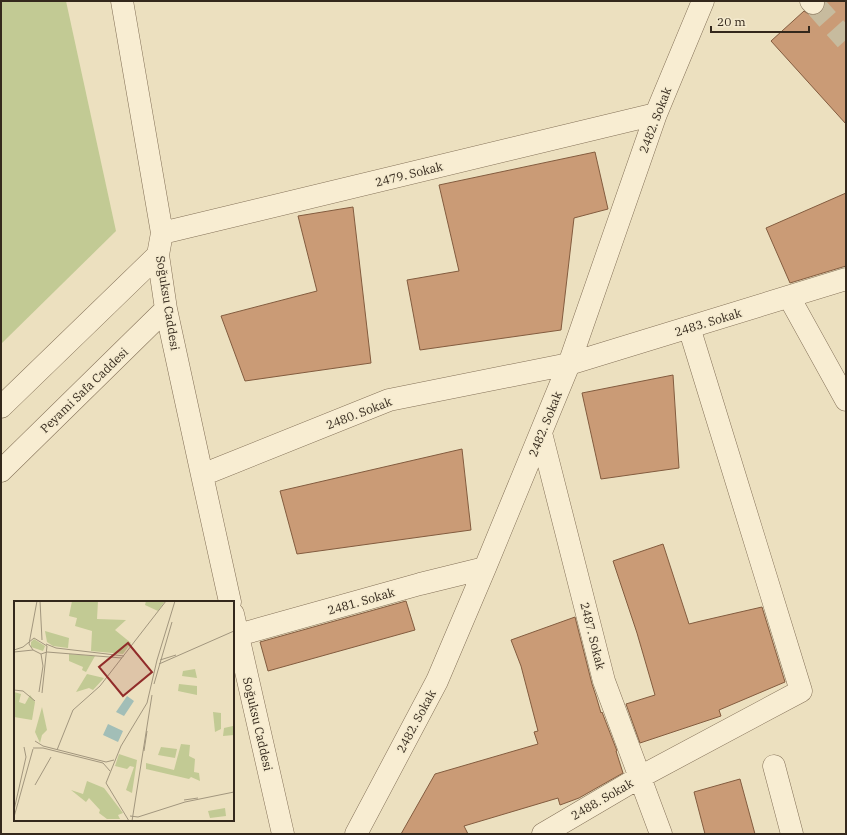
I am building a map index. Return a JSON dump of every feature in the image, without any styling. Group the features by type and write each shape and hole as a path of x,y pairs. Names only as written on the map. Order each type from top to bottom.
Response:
{"street":[{"name":"Soğuksu Caddesi","path":"122,1 162,233 158,255 166,309 230,601"},
{"name":"2482. Sokak","path":"356,834 437,680 485,568 569,364 656,114 703,1"},
{"name":"2479. Sokak","path":"162,233 656,114"},
{"path":"1,407 158,255"},
{"name":"2483. Sokak","path":"569,364 846,279"},
{"path":"789,297 846,400"},
{"name":"Peyami Safa Caddesi","path":"1,470 166,309"},
{"name":"2488. Sokak","path":"543,834 640,777 801,690 689,327"},
{"name":"2480. Sokak","path":"202,475 389,400 569,364"},
{"name":"2487. Sokak","path":"541,433 604,681 661,834"},
{"name":"2481. Sokak","path":"238,635 420,584 485,568"},
{"name":"Soğuksu Caddesi","path":"234,618 283,834"},
{"path":"774,766 792,834"}],"green space":[{"path":"1,1 66,1 116,231 1,344"}],"building":[{"path":"825,1 846,1 846,124 771,41 804,11 810,15 816,15 822,12 825,7"},
{"path":"595,152 608,209 574,218 561,330 420,350 407,280 459,271 439,185"},
{"path":"846,193 846,266 790,283 766,228"},
{"path":"353,207 371,363 245,381 221,316 317,291 298,216"},
{"path":"673,375 679,468 601,479 582,393"},
{"path":"462,449 471,530 297,554 280,491"},
{"path":"663,544 689,624 762,607 785,682 719,710 721,716 640,743 626,704 655,695 637,633 613,561"},
{"path":"406,601 415,630 268,671 260,642"},
{"path":"575,617 592,684 601,713 602,712 617,751 623,773 579,798 560,805 558,798 464,826 468,834 401,834 435,774 538,744 534,732 538,731 521,666 511,640"},
{"path":"740,779 755,834 705,834 694,792"}],"tunnel":[{"path":"813,3 846,40"}]}
